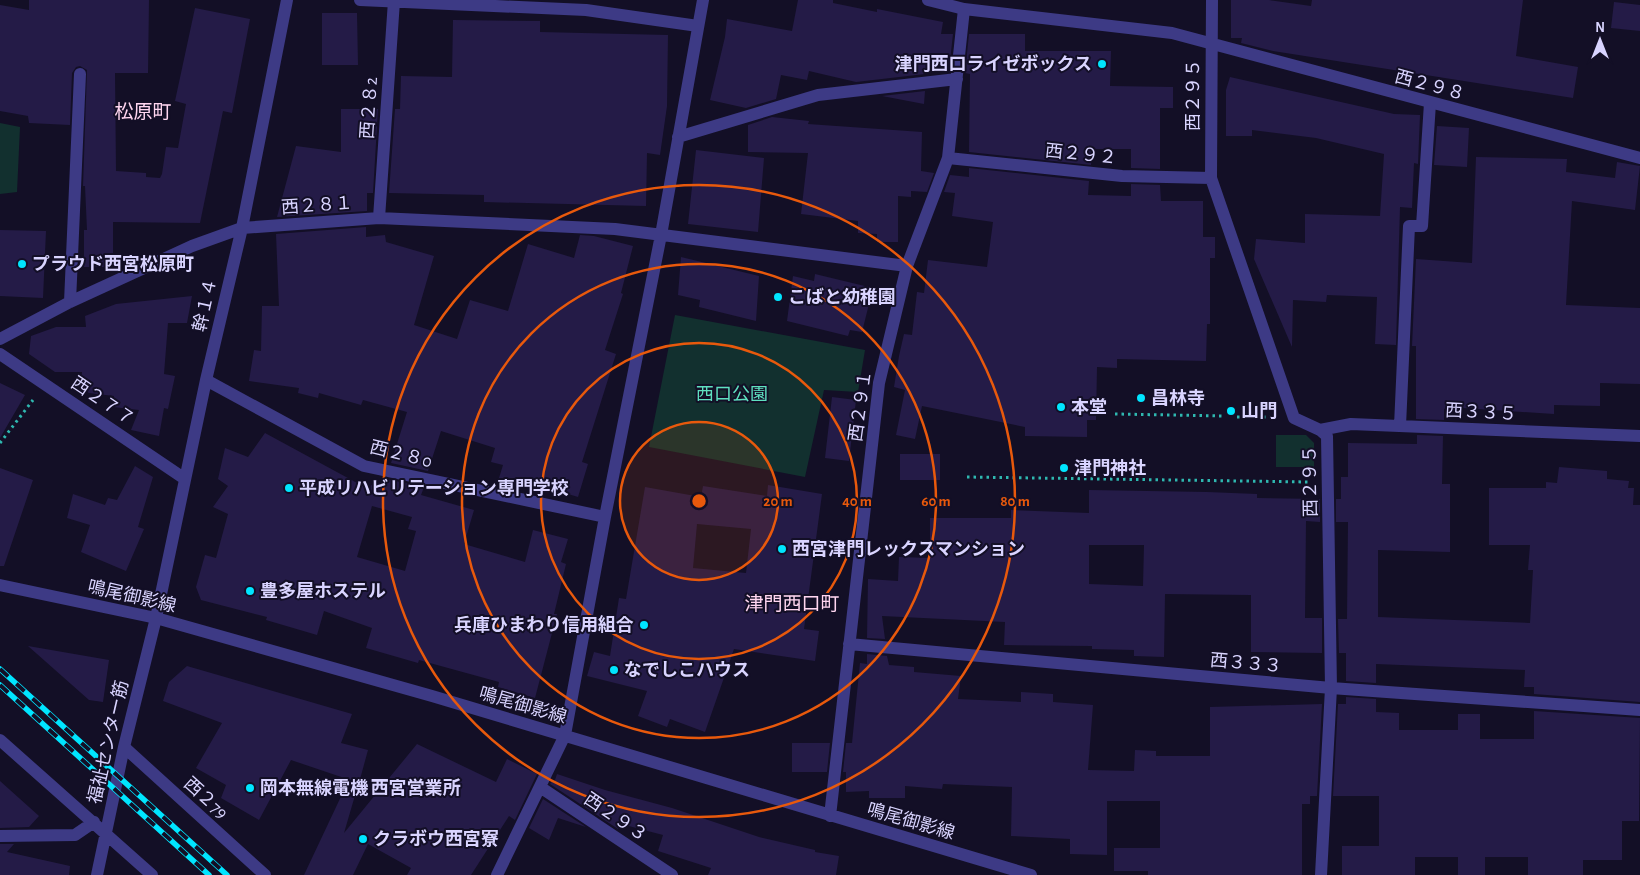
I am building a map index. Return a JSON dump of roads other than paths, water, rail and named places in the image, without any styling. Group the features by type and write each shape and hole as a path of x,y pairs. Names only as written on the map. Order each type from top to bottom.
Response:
{"street":[{"name":"幹１４","path":"156,618 206,380 242,228 287,0"},
{"path":"360,0 586,10 698,26"},
{"path":"497,875 565,736 605,517 661,235 703,0"},
{"name":"西２９８","path":"928,0 964,9 1172,33 1210,45 1640,158"},
{"name":"西２９５","path":"1212,0 1210,45 1211,178 1294,418 1320,430 1327,436 1331,688 1321,875"},
{"name":"西２８2","path":"378,218 394,1"},
{"name":"西２９１","path":"830,816 879,383 907,266 948,158 964,9"},
{"path":"70,302 80,74"},
{"path":"678,137 818,95 957,79"},
{"path":"1400,426 1409,226 1422,226 1430,103"},
{"name":"西２９２","path":"948,158 1122,176 1211,178"},
{"name":"西２８１","path":"0,339 70,302 192,246 242,228 378,218 615,228 907,266"},
{"name":"西２７７","path":"0,354 46,383 185,479"},
{"name":"西２８0","path":"206,380 364,466 605,517"},
{"name":"西３３５","path":"1320,430 1351,424 1640,436"},
{"name":"鳴尾御影線","path":"0,585 156,618 565,736 1008,871 1031,875"},
{"name":"福祉センター筋","path":"97,875 124,747 156,618"},
{"name":"西３３３","path":"850,644 1331,688 1640,710"},
{"path":"0,740 152,875"},
{"name":"西２79","path":"124,747 265,875"},
{"name":"西２９３","path":"540,787 672,875"},
{"path":"0,836 75,835 94,822"}],"railway":[{"path":"0,669 227,875"},
{"path":"0,685 209,875"}],"place":[{"name":"津門西口ライゼボックス","path":"1102,64"},
{"name":"プラウド西宮松原町","path":"22,264"},
{"name":"こばと幼稚園","path":"778,297"},
{"name":"昌林寺","path":"1141,398"},
{"name":"本堂","path":"1061,407"},
{"name":"山門","path":"1231,411"},
{"name":"津門神社","path":"1064,468"},
{"name":"平成リハビリテーション専門学校","path":"289,488"},
{"name":"西宮津門レックスマンション","path":"782,549"},
{"name":"豊多屋ホステル","path":"250,591"},
{"name":"兵庫ひまわり信用組合","path":"644,625"},
{"name":"なでしこハウス","path":"614,670"},
{"name":"岡本無線電機 西宮営業所","path":"250,788"},
{"name":"クラボウ西宮寮","path":"363,839"}],"district":[{"name":"松原町","path":"143,111"},
{"name":"津門西口町","path":"792,603"}],"park label":[{"name":"西口公園","path":"732,394"}]}
